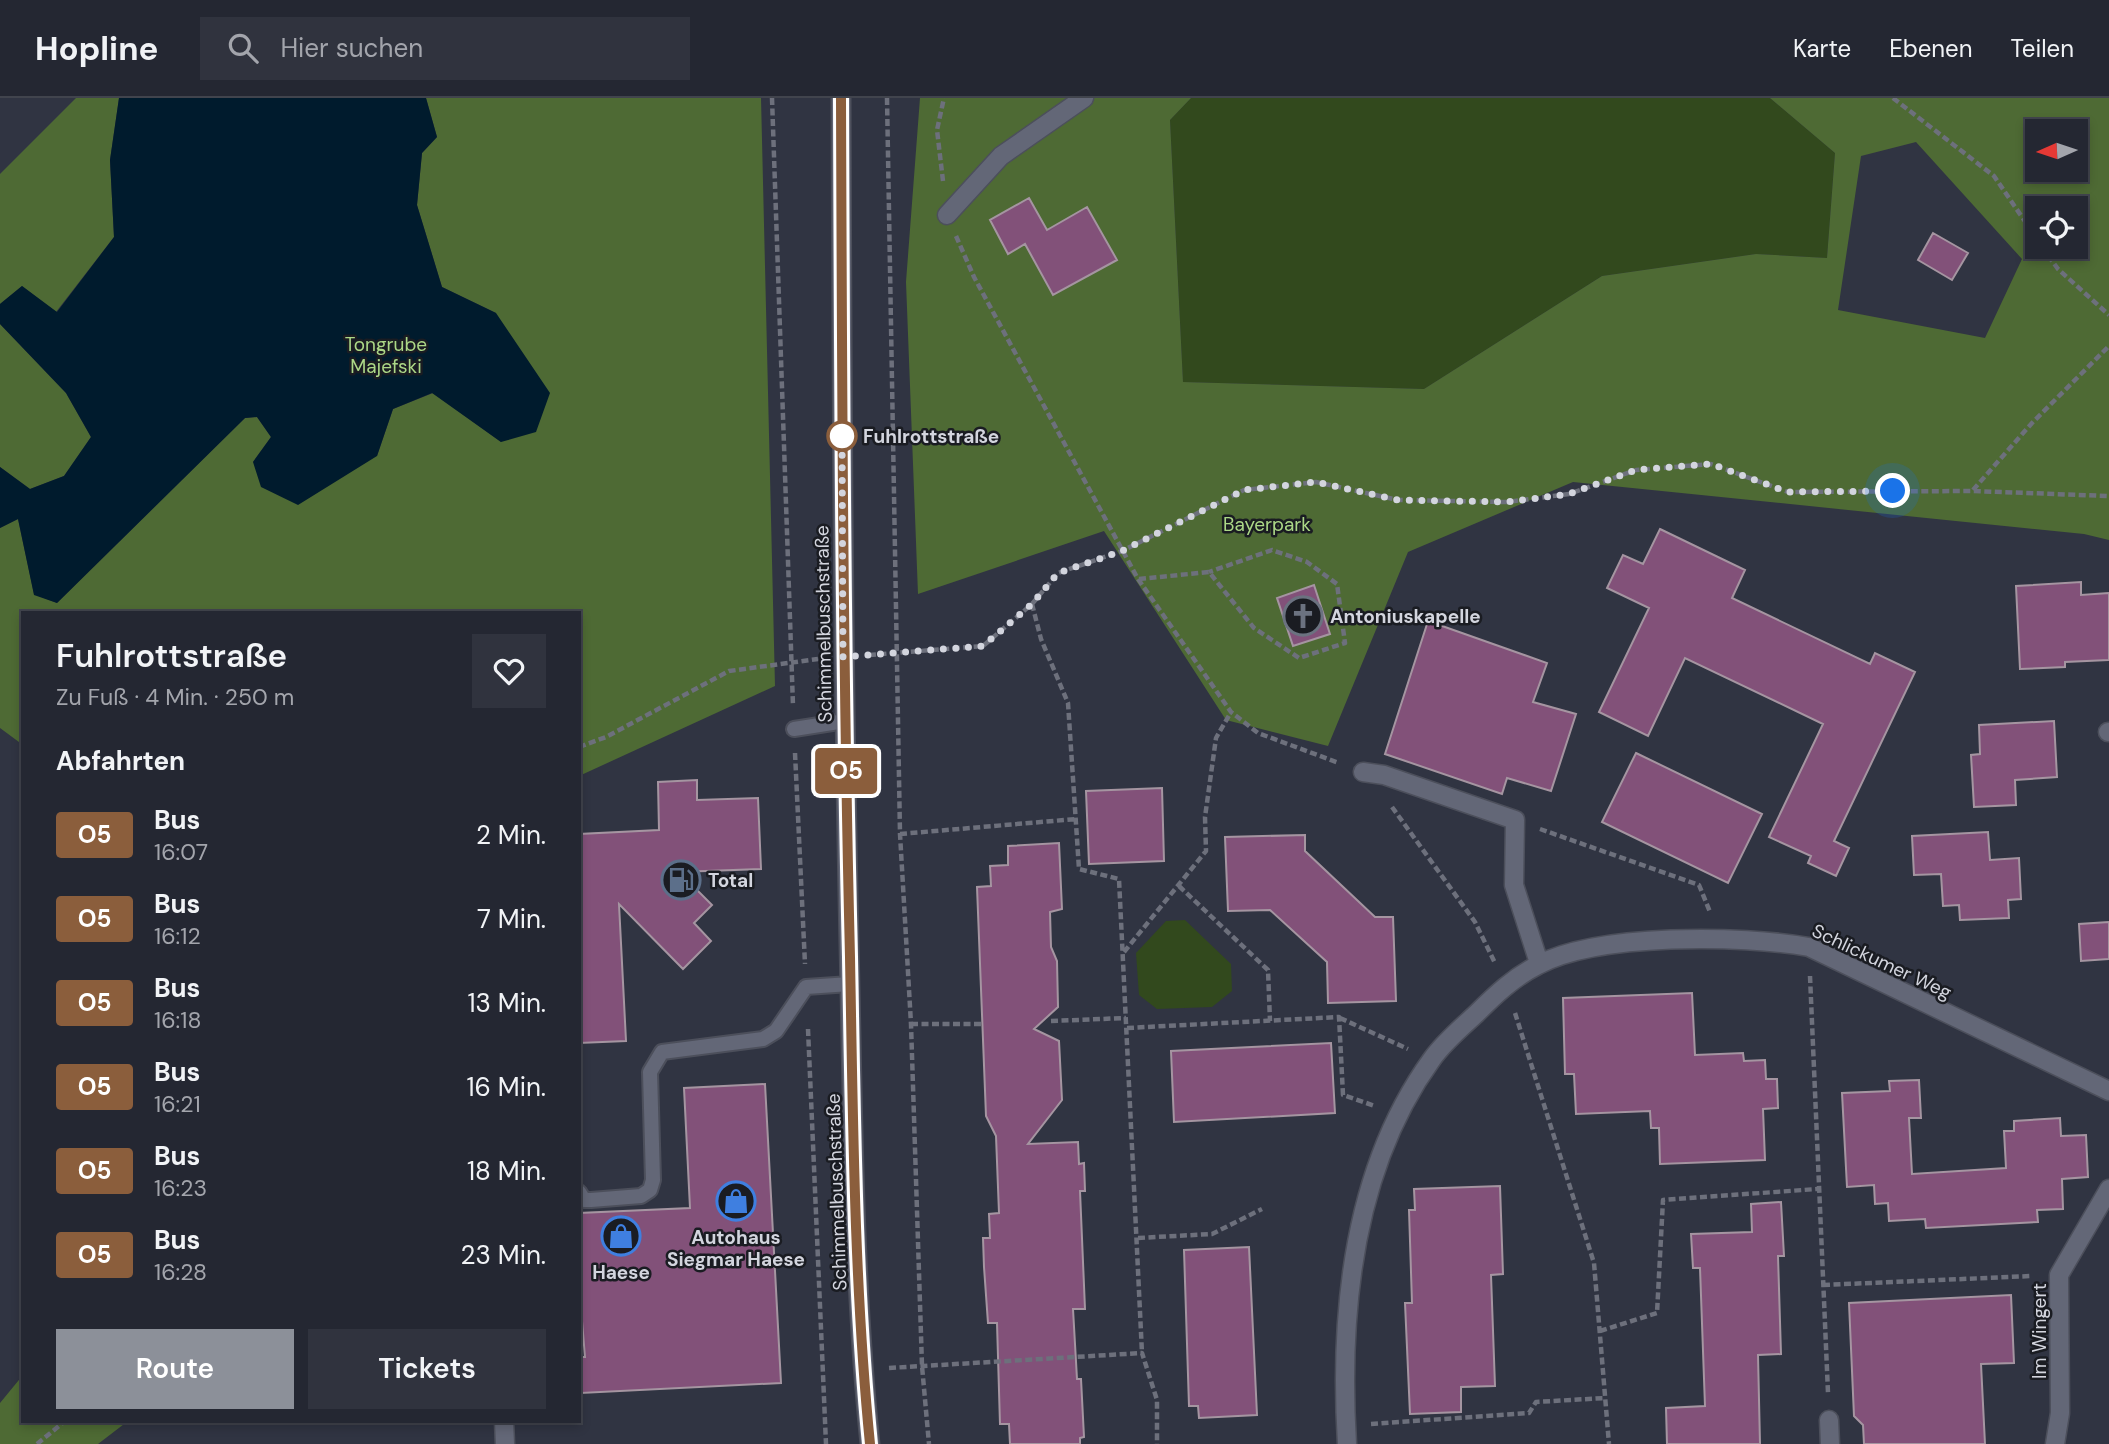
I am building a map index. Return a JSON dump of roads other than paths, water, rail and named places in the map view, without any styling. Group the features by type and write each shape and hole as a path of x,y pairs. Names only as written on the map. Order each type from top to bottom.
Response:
{"street":[{"name":"Schimmelbuschstraße","path":"841,98 843,657 850,984 864,1369 870,1444"},
{"path":"947,215 1001,156 1084,98"},
{"path":"1363,772 1384,775 1516,820 1514,885 1539,963"},
{"name":"Schlickumer Weg","path":"1347,1444 1347,1311 1364,1204 1400,1115 1432,1059 1506,985 1539,963 1607,944 1763,939 1809,947 2109,1091"},
{"name":"Im Wingert","path":"2055,1444 2060,1413 2060,1275 2109,1189"},
{"path":"1829,1420 1830,1444"},
{"path":"504,1423 505,1444"}],"lane":[{"path":"794,729 845,721"},
{"path":"581,1195 584,1200 591,1200 641,1196 650,1190 653,1180 650,1072 662,1052 763,1039 776,1031 806,987 850,984"}],"water":[{"path":"119,98 426,98 437,137 422,153 417,205 442,287 496,313 550,393 536,432 501,442 432,393 393,409 377,456 298,505 261,487 253,462 271,437 257,417 245,418 57,603 34,595 18,519 0,528 0,467 30,489 64,476 91,437 66,393 0,324 0,304 22,286 57,312 114,237 110,160"}],"place":[{"name":"Fuhlrottstraße","path":"842,436"},
{"name":"Antoniuskapelle","path":"1303,616"},
{"name":"Total","path":"681,880"},
{"name":"Autohaus Siegmar Haese","path":"736,1201"},
{"name":"Haese","path":"621,1236"}],"park label":[{"name":"Tongrube Majefski","path":"386,355"},
{"name":"Bayerpark","path":"1267,524"}]}
